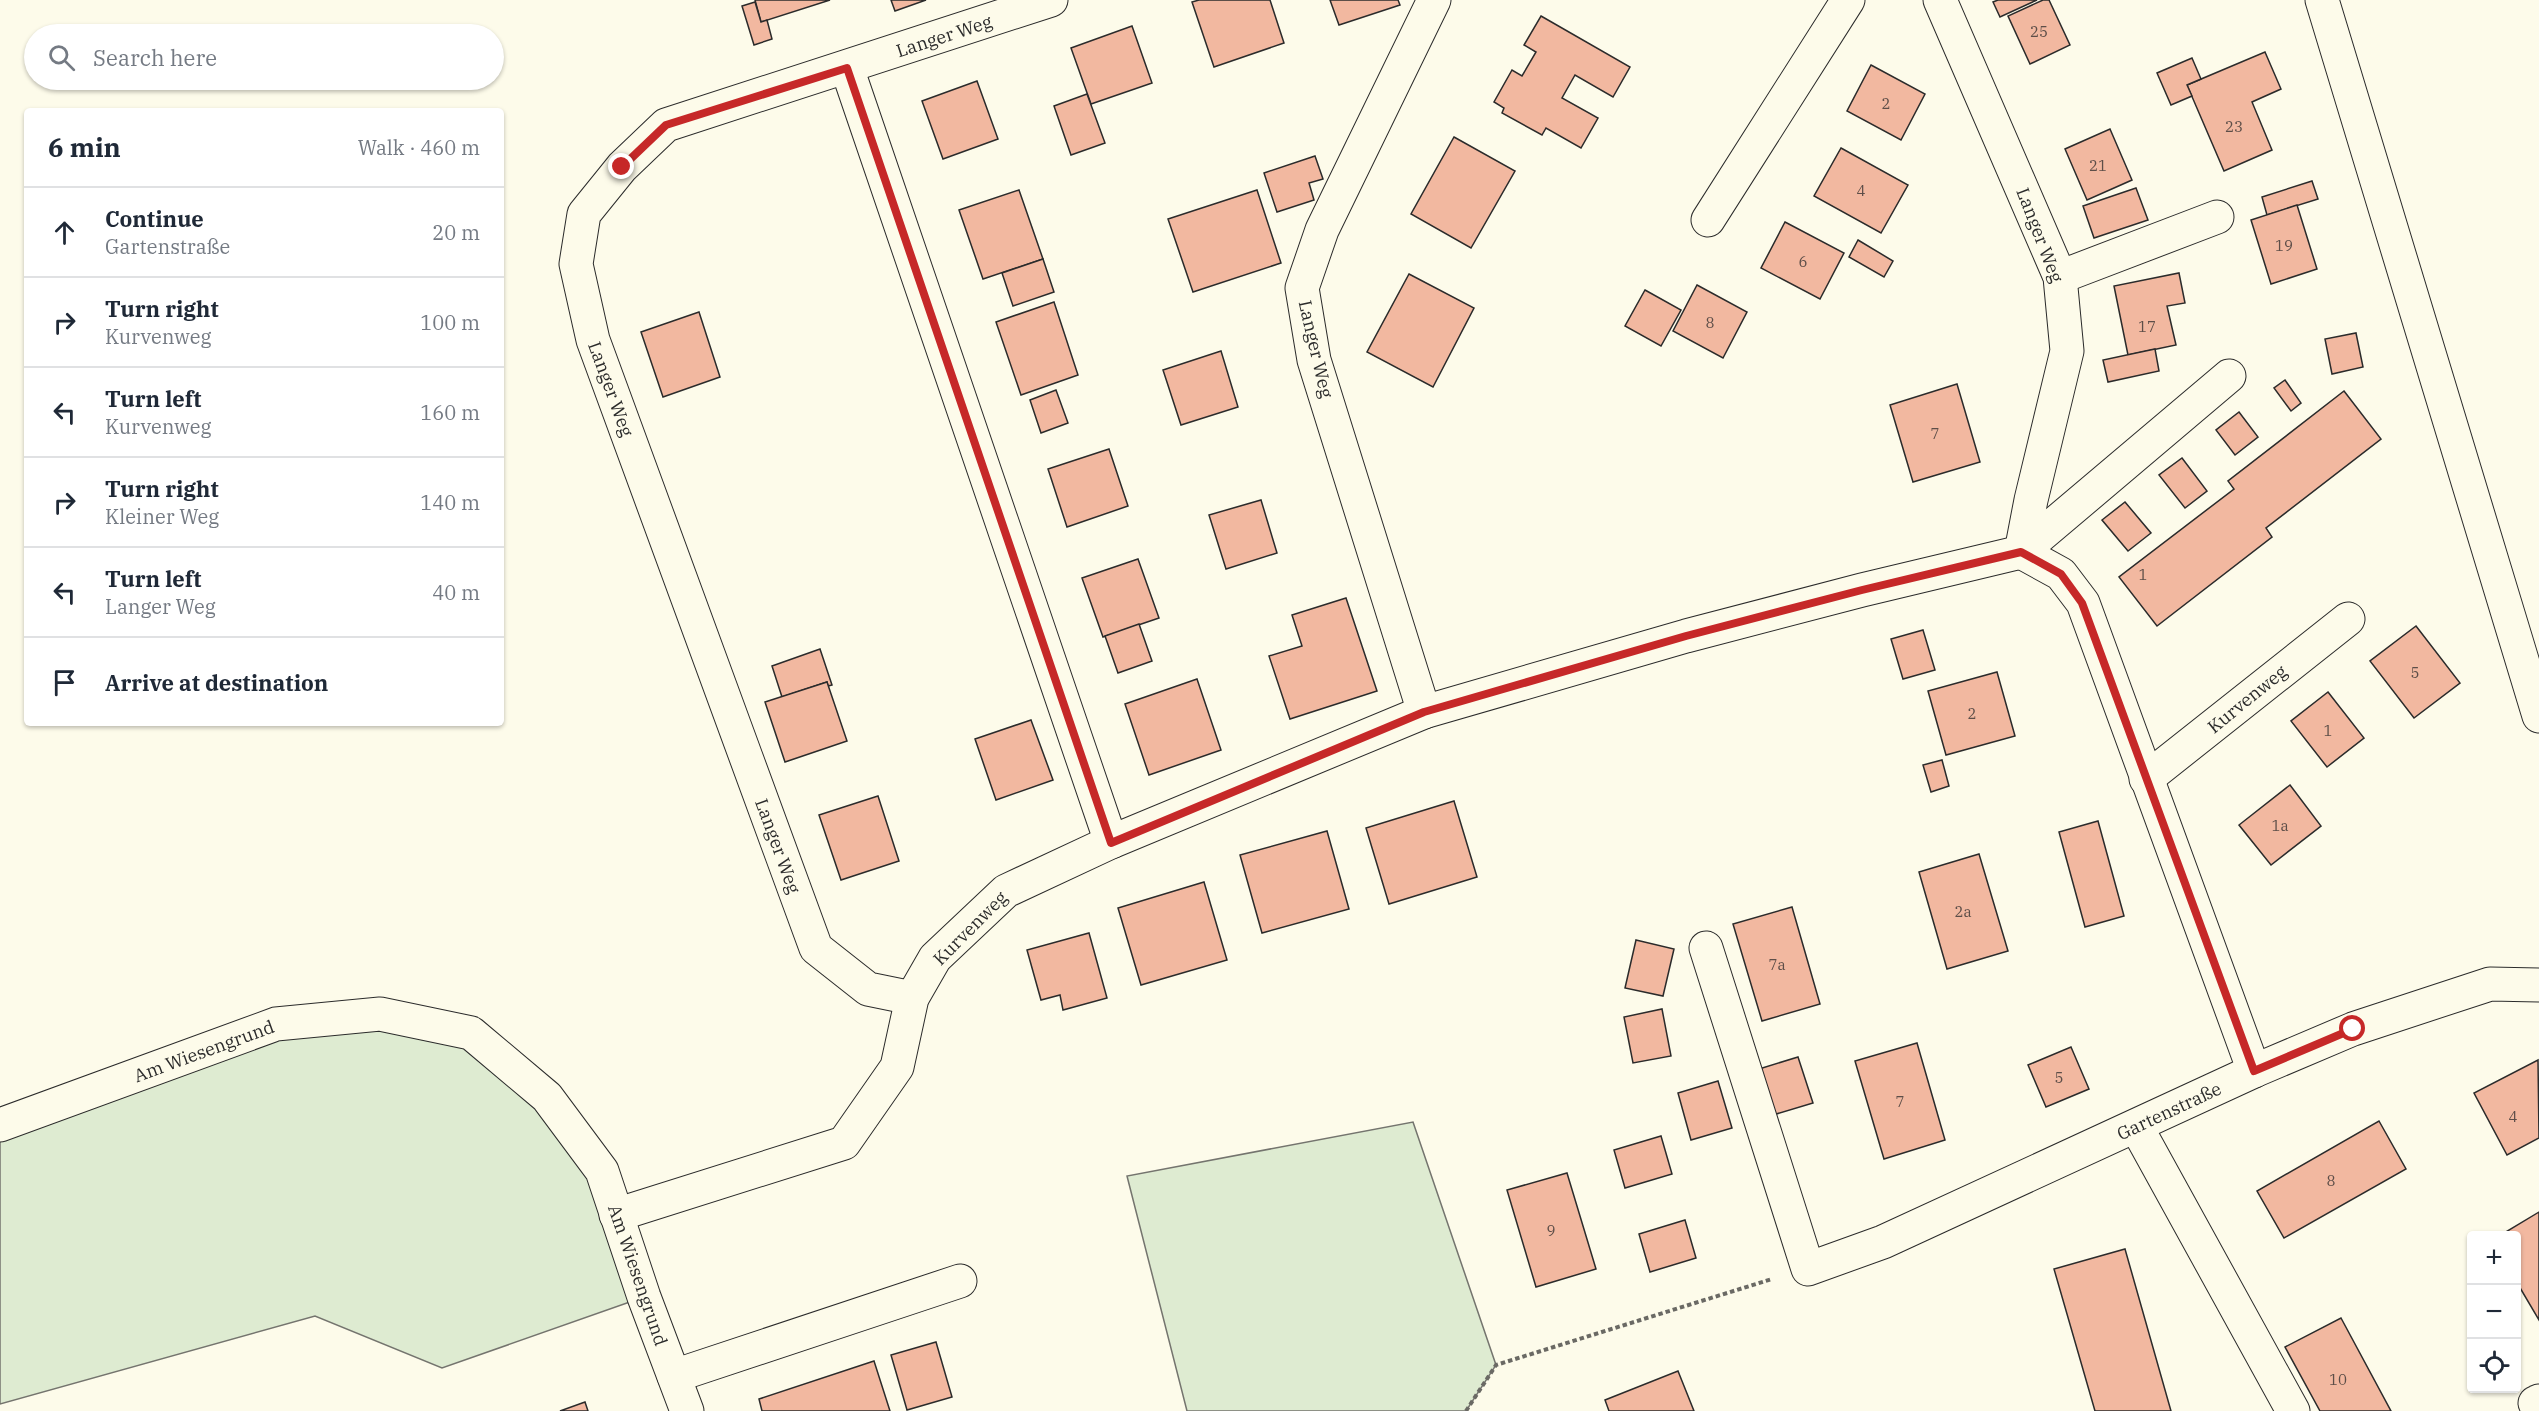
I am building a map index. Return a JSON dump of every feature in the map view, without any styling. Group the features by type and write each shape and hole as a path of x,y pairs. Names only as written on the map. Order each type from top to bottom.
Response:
{"street":[{"name":"Langer Weg","path":"912,998 868,989 816,948 593,340 576,264 584,214 622,167 666,125 1051,0"},
{"name":"Langer Weg","path":"1424,712 1314,360 1302,288 1322,230 1434,0"},
{"path":"1708,220 1848,0"},
{"path":"2322,0 2539,716"},
{"name":"Langer Weg","path":"1951,4 2060,277 2067,351 2031,500 2021,552"},
{"path":"847,68 1111,843"},
{"path":"2060,277 2217,217"},
{"path":"2229,376 2021,552 2061,574 2082,603 2254,1071"},
{"name":"Kurvenweg","path":"616,1215 844,1143 897,1067 912,998 935,958 1006,891 1111,843 1424,712 1686,636 1862,590 2021,552"},
{"name":"Kurvenweg","path":"2146,779 2348,619"},
{"path":"1706,948 1808,1269"},
{"name":"Gartenstraße","path":"1808,1269 1883,1242 2254,1071 2353,1029 2490,984 2539,985"},
{"name":"Am Wiesengrund","path":"0,1125 276,1024 380,1014 471,1033 547,1097 602,1171 687,1411"},
{"path":"2136,1126 2293,1411"},
{"path":"674,1376 960,1281"}],"path":[{"path":"1466,1411 1496,1365 1726,1292 1808,1269"}],"green space":[{"path":"276,1024 471,1033 602,1171 644,1297 442,1368 315,1316 0,1404 0,1125"},
{"path":"1413,1122 1496,1365 1466,1411 1187,1411 1127,1176"}],"building":[{"path":"755,0 830,0 761,22"},
{"path":"891,0 926,0 895,11"},
{"path":"1199,0 1270,0 1284,43 1214,67 1192,2"},
{"path":"1330,0 1398,0 1400,5 1339,25"},
{"path":"2037,0 2000,17 1993,2"},
{"path":"2043,0 2049,0 2070,45 2030,64 2008,16"},
{"path":"755,2 761,22 767,20 772,39 754,45 742,6"},
{"path":"1541,16 1630,67 1613,97 1575,75 1562,98 1598,118 1581,148 1546,128 1542,135 1502,113 1504,108 1494,102 1512,70 1522,76 1536,52 1524,45"},
{"path":"1132,26 1152,83 1091,104 1071,48"},
{"path":"2265,52 2281,89 2252,102 2272,150 2224,171 2187,85"},
{"path":"2192,58 2201,79 2187,85 2192,96 2171,105 2157,73"},
{"path":"1871,65 1925,94 1901,140 1847,111"},
{"path":"977,81 998,139 943,159 922,101"},
{"path":"1087,94 1105,143 1071,155 1054,106"},
{"path":"2110,129 2132,180 2087,200 2065,149"},
{"path":"1454,137 1515,171 1471,248 1411,214"},
{"path":"1841,148 1908,185 1881,233 1814,196"},
{"path":"1315,156 1323,179 1309,183 1314,200 1277,212 1264,173"},
{"path":"2312,181 2318,199 2267,215 2262,197"},
{"path":"2136,188 2148,220 2094,238 2083,206"},
{"path":"1019,190 1043,259 983,279 959,210"},
{"path":"1257,190 1281,263 1193,292 1168,219"},
{"path":"2297,205 2317,269 2271,284 2251,220"},
{"path":"1785,222 1844,253 1820,299 1761,268"},
{"path":"1858,240 1893,261 1884,277 1849,257"},
{"path":"1043,259 1054,292 1013,306 1002,273"},
{"path":"2179,273 2185,303 2167,306 2176,345 2128,355 2114,286"},
{"path":"1409,274 1474,308 1433,387 1367,352"},
{"path":"1697,285 1747,312 1723,358 1673,331"},
{"path":"1645,290 1681,310 1661,346 1625,326"},
{"path":"1054,302 1078,375 1021,395 996,322"},
{"path":"699,312 720,377 663,397 641,332"},
{"path":"2356,333 2363,367 2332,374 2325,339"},
{"path":"2155,349 2159,371 2108,382 2103,360"},
{"path":"1221,351 1238,407 1181,425 1163,370"},
{"path":"2285,380 2301,403 2291,411 2274,388"},
{"path":"1957,384 1980,462 1913,482 1890,405"},
{"path":"1056,390 1068,423 1041,433 1030,400"},
{"path":"2344,391 2381,439 2266,528 2272,537 2157,626 2119,577 2234,489 2228,481"},
{"path":"2239,412 2258,437 2235,455 2216,430"},
{"path":"1109,449 1128,506 1067,527 1048,469"},
{"path":"2182,458 2207,491 2185,508 2159,475"},
{"path":"1261,500 1277,553 1226,569 1209,515"},
{"path":"2125,502 2151,533 2128,551 2102,520"},
{"path":"1138,559 1159,618 1103,637 1082,578"},
{"path":"1346,598 1377,691 1290,719 1269,656 1302,646 1292,615"},
{"path":"1139,624 1152,661 1118,673 1105,636"},
{"path":"2416,626 2460,683 2414,718 2370,661"},
{"path":"1923,630 1935,670 1903,679 1891,639"},
{"path":"820,649 832,685 828,686 827,682 782,697 772,666"},
{"path":"1997,672 2015,736 1946,755 1928,691"},
{"path":"1197,679 1221,750 1149,775 1125,704"},
{"path":"827,682 847,741 785,762 765,702"},
{"path":"2328,692 2364,738 2327,767 2291,721"},
{"path":"1031,720 1053,780 996,800 975,739"},
{"path":"1942,760 1949,786 1931,792 1923,765"},
{"path":"2290,785 2321,826 2271,865 2239,825"},
{"path":"878,796 899,861 841,880 819,815"},
{"path":"1454,801 1477,877 1389,904 1366,828"},
{"path":"2098,821 2124,916 2085,927 2059,832"},
{"path":"1327,831 1349,909 1262,933 1240,855"},
{"path":"1979,854 2008,951 1947,969 1919,872"},
{"path":"1204,882 1227,960 1141,985 1118,908"},
{"path":"1792,907 1820,1004 1762,1021 1733,924"},
{"path":"1089,933 1107,998 1063,1010 1060,995 1041,1000 1027,950"},
{"path":"1636,940 1674,949 1663,996 1625,988"},
{"path":"1662,1009 1671,1056 1633,1063 1624,1017"},
{"path":"1917,1043 1945,1140 1884,1159 1855,1061"},
{"path":"2071,1047 2089,1089 2046,1107 2028,1065"},
{"path":"1798,1057 1813,1103 1773,1115 1759,1069"},
{"path":"2538,1060 2539,1138 2507,1155 2474,1093"},
{"path":"1718,1081 1732,1128 1691,1140 1678,1093"},
{"path":"2379,1121 2406,1169 2284,1238 2257,1191"},
{"path":"1661,1136 1672,1174 1625,1188 1614,1150"},
{"path":"1567,1173 1596,1269 1536,1287 1507,1190"},
{"path":"2539,1212 2539,1320 2521,1289 2521,1231 2507,1231"},
{"path":"1685,1220 1696,1258 1650,1272 1639,1234"},
{"path":"2125,1249 2171,1411 2095,1411 2054,1269"},
{"path":"2341,1318 2391,1411 2320,1411 2285,1347"},
{"path":"936,1342 952,1397 907,1410 891,1355"},
{"path":"874,1361 890,1411 762,1411 759,1399"},
{"path":"1678,1371 1694,1411 1609,1411 1605,1400"},
{"path":"585,1402 588,1411 560,1411"}],"route":[{"path":"622,167 666,125 847,68 1111,843 1424,712 1686,636 1862,590 2021,552 2061,574 2082,603 2254,1071 2353,1029"}]}
